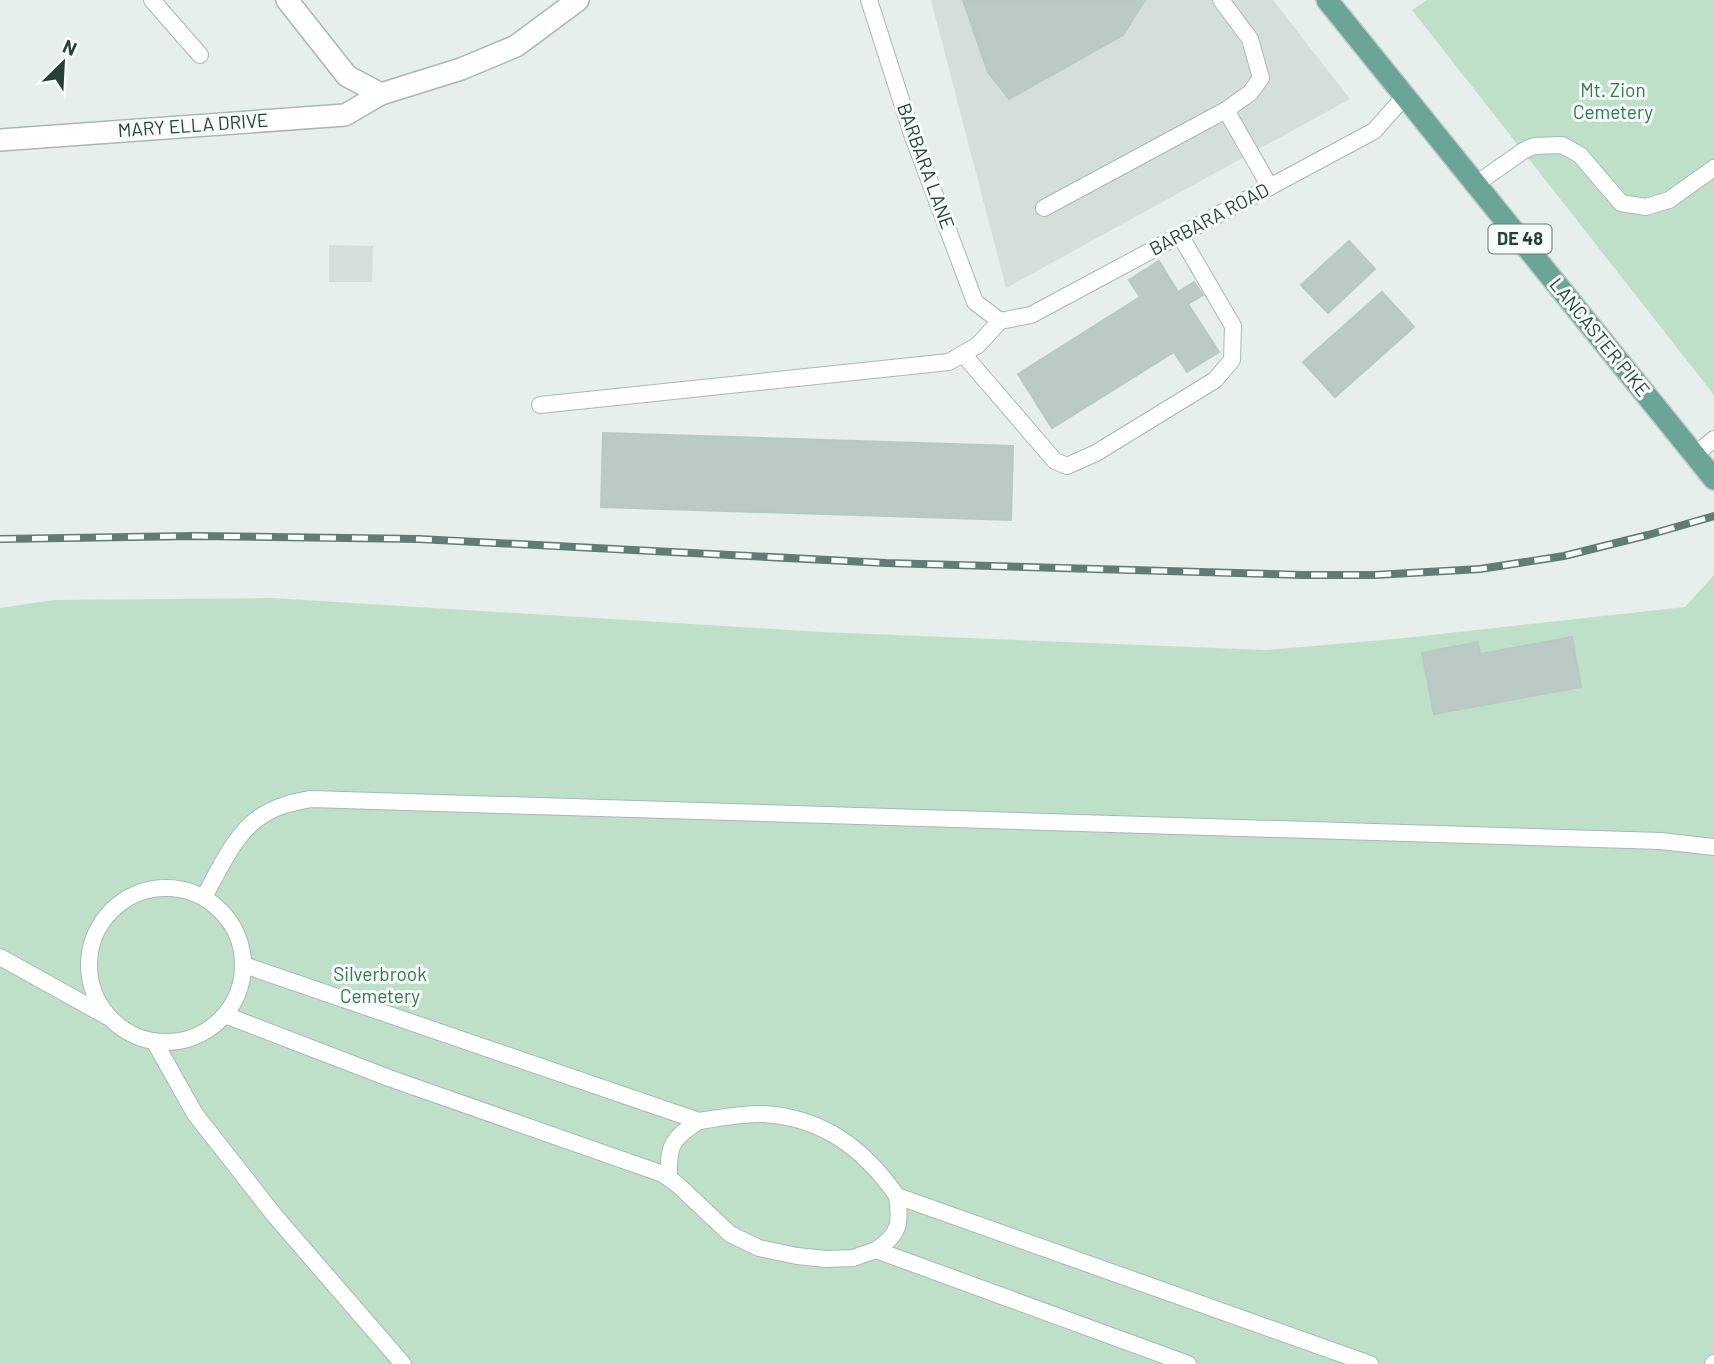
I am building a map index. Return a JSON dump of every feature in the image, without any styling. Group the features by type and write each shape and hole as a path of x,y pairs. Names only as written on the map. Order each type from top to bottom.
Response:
{"main road":[{"name":"LANCASTER PIKE","path":"1327,0 1714,478"}],"street":[{"path":"287,0 347,76 381,94"},
{"name":"MARY ELLA DRIVE","path":"0,140 345,114 381,94 461,69 516,46 578,0"}],"lane":[{"path":"152,0 200,55"},
{"path":"1044,208 1226,110 1251,93 1261,78 1250,39 1221,0"},
{"name":"BARBARA LANE","path":"875,1 912,134 975,302 1000,321"},
{"name":"BARBARA ROAD","path":"1000,321 1031,315 1374,131 1405,96"},
{"path":"1226,110 1270,187"},
{"path":"1476,184 1534,146 1562,145 1580,155 1621,203 1646,207 1669,200 1714,168"},
{"path":"963,354 1055,461 1067,466 1096,453 1215,380 1232,360 1234,326 1180,235"},
{"path":"540,405 949,362 978,345 1000,321"},
{"path":"1695,455 1714,439"},
{"path":"204,897 232,848 257,818 293,802 312,799 1661,841 1714,847"},
{"path":"0,957 111,1018 130,1033 154,1041 177,1041 200,1035 220,1021 232,1007 241,986 244,965 241,943 225,913 204,897 180,888 163,887 144,890 112,909 92,941 89,957 90,978 97,999 111,1018"},
{"path":"244,965 699,1121"},
{"path":"225,1014 389,1078 663,1174 730,1234 759,1248 797,1256 853,1258 876,1250 888,1242 900,1215 897,1196 882,1175 859,1152 832,1133 795,1119 763,1114 699,1121 682,1132 674,1142 668,1156 669,1178"},
{"path":"154,1041 195,1114 275,1216 403,1364"},
{"path":"897,1196 1370,1364"},
{"path":"876,1250 1188,1364"}],"shaded area":[{"path":"931,0 1273,0 1350,99 1006,288"},
{"path":"329,245 373,246 372,282 329,282"}],"green space":[{"name":"Mt. Zion Cemetery","path":"1427,0 1714,0 1714,395 1412,10"},
{"name":"Silverbrook Cemetery","path":"1714,575 1714,1364 0,1364 0,608 54,600 272,598 821,632 1266,650 1405,638 1685,607"}],"building":[{"path":"963,0 1145,0 1123,35 1009,99 988,72"},
{"path":"1349,241 1375,269 1328,313 1301,285"},
{"path":"1159,261 1178,292 1194,282 1203,295 1188,304 1219,352 1187,372 1174,352 1052,428 1018,374 1140,297 1129,280"},
{"path":"1382,292 1414,327 1335,397 1303,362"},
{"path":"603,433 1013,446 1011,520 601,507"},
{"path":"1572,637 1581,687 1434,714 1422,653 1478,642 1480,654"}],"railway":[{"path":"0,539 195,536 419,539 886,563 1375,575 1480,569 1564,556 1714,516"}]}
